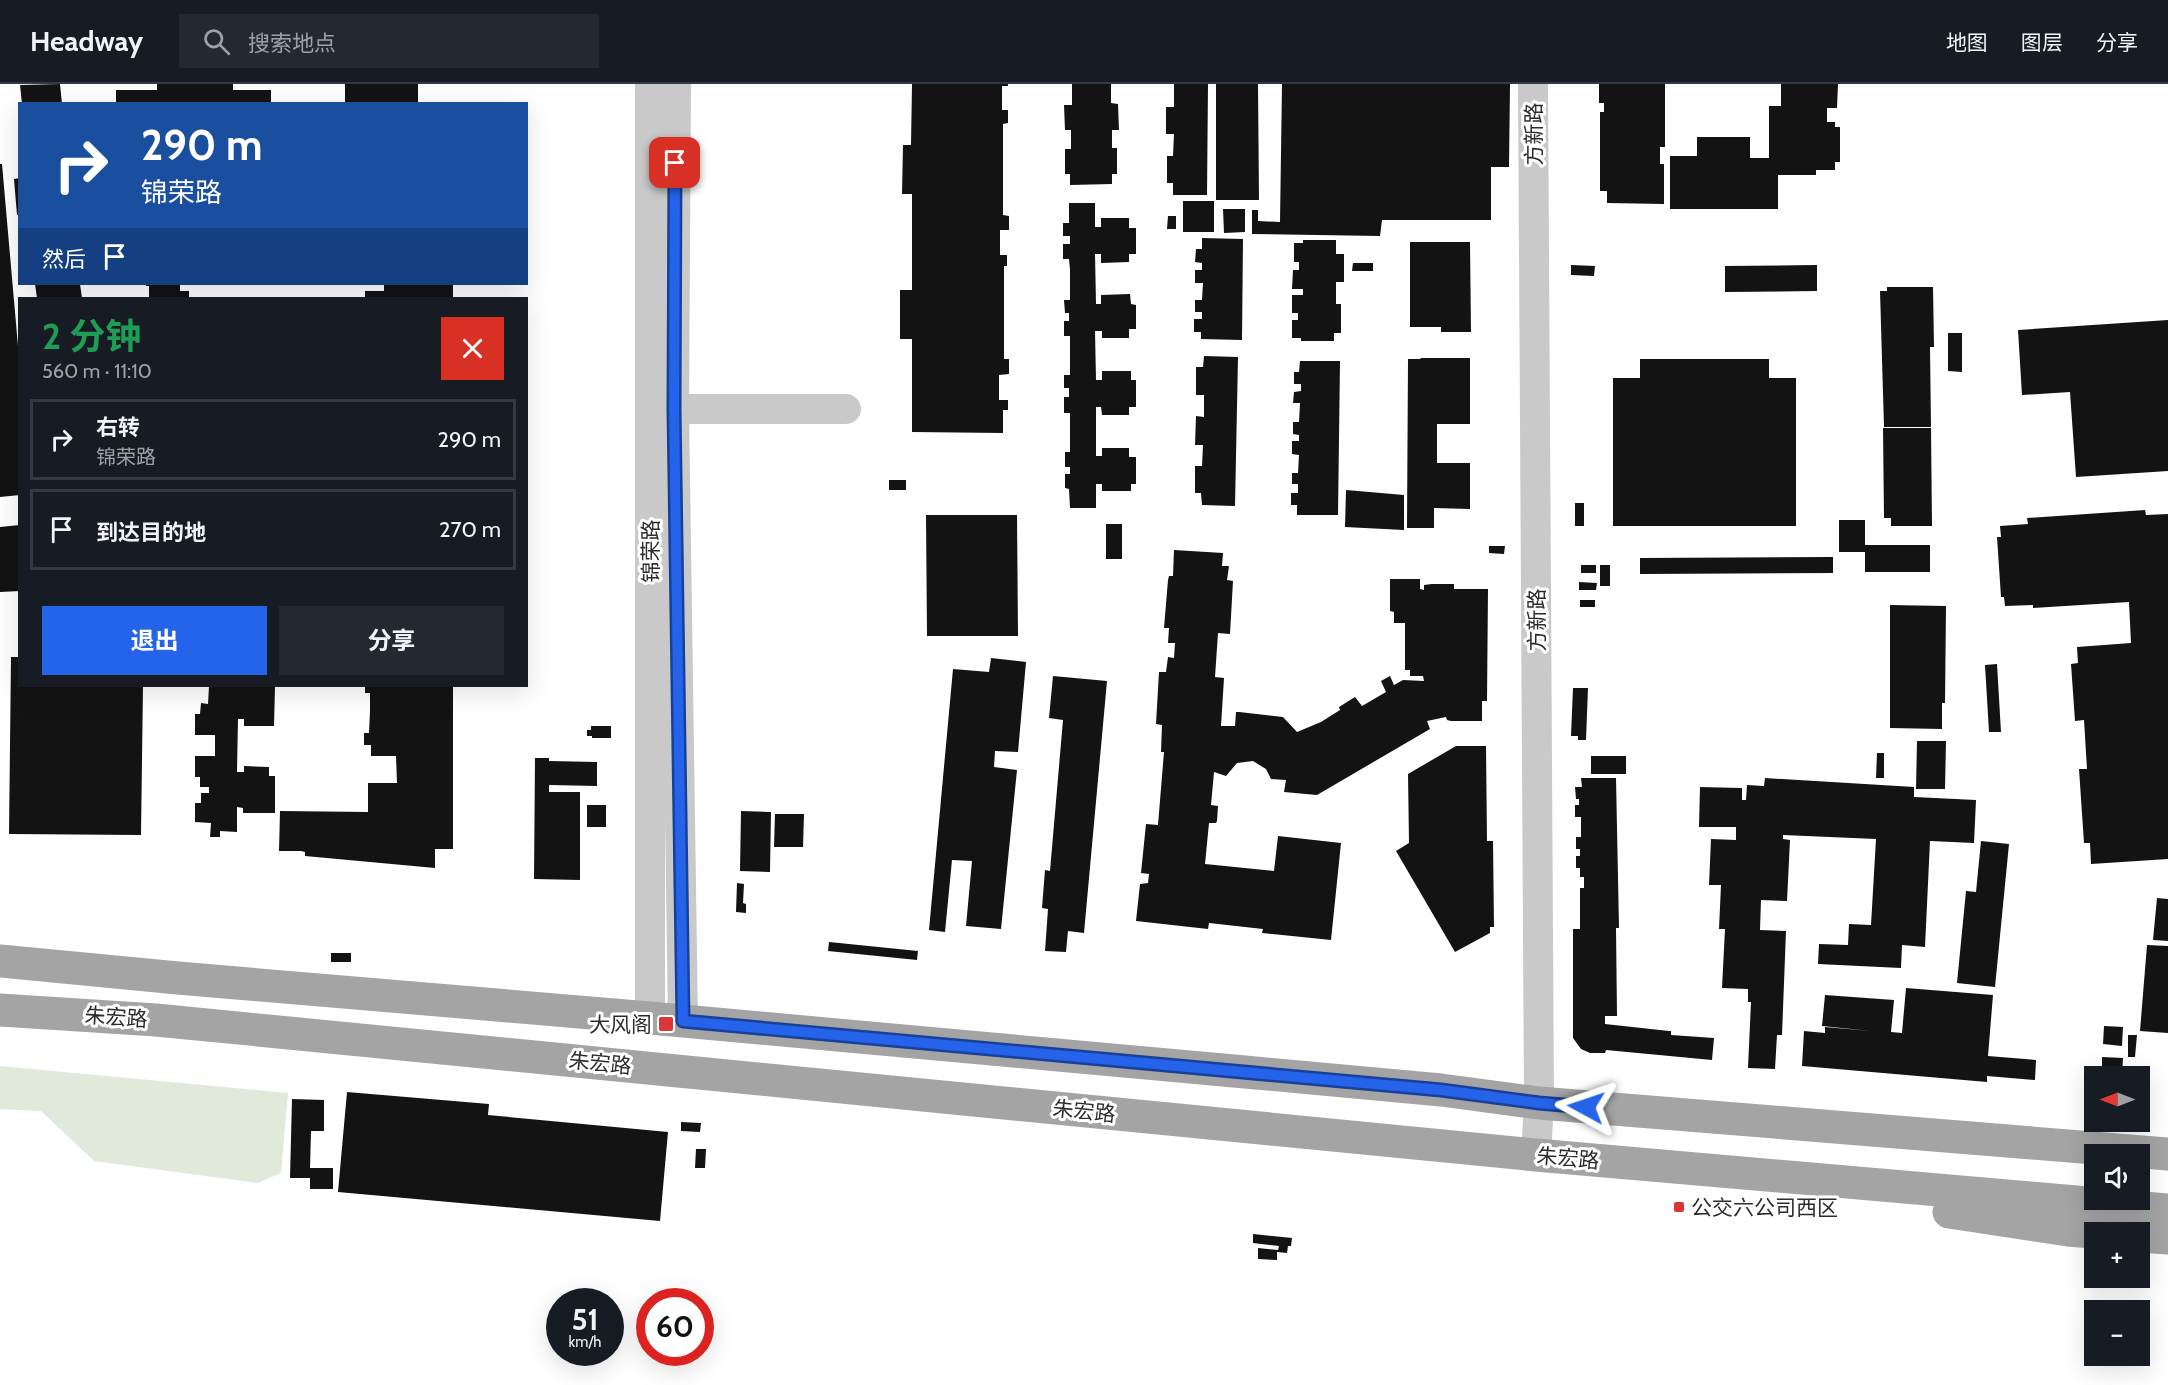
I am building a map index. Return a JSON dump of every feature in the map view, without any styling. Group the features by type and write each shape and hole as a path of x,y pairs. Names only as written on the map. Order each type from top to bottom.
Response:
{"main road":[{"name":"朱宏路","path":"0,961 1441,1090 1539,1103 2168,1154"},
{"name":"朱宏路","path":"0,1010 156,1020 1536,1155 2168,1210"},
{"path":"1800,1179 1840,1199 2084,1231"},
{"path":"2150,1237 2168,1238"}],"street":[{"name":"锦荣路","path":"650,84 651,1018"},
{"name":"锦荣路","path":"676,84 674,409 683,1021"},
{"name":"方新路","path":"1533,84 1539,1103 1536,1155"},
{"path":"674,409 846,409"}],"green space":[{"path":"0,1066 288,1093 281,1173 258,1183 94,1161 41,1111 0,1109"}],"building":[{"path":"60,84 62,102 22,102 20,85"},
{"path":"157,84 233,84 233,90 271,90 271,102 116,102 116,90 157,90"},
{"path":"345,84 418,84 418,102 345,102"},
{"path":"912,84 1008,84 1008,86 1002,86 1002,110 1008,110 1008,123 1003,124 1003,215 1009,216 1009,230 1000,230 1000,255 1007,255 1007,266 1004,266 1004,359 1009,359 1009,374 999,375 999,400 1008,400 1008,410 1003,410 1003,433 912,432 912,339 900,339 900,290 912,290 912,194 902,194 903,145 911,145"},
{"path":"1072,84 1111,84 1111,103 1118,104 1119,130 1112,130 1112,148 1117,148 1117,174 1112,174 1112,184 1070,185 1070,174 1065,174 1065,149 1071,149 1071,130 1065,130 1064,105 1072,105"},
{"path":"1174,84 1208,84 1207,195 1173,195 1173,183 1167,183 1167,156 1173,156 1174,134 1166,134 1166,107 1174,107"},
{"path":"1216,84 1258,84 1259,200 1216,200"},
{"path":"1282,84 1510,84 1509,167 1491,167 1491,220 1382,220 1380,236 1252,234 1252,210 1258,210 1258,221 1280,222"},
{"path":"1599,84 1665,84 1665,147 1660,147 1660,164 1664,164 1664,204 1607,203 1607,191 1600,191 1600,112 1604,112 1604,103 1599,103"},
{"path":"1781,84 1838,84 1837,108 1827,108 1827,122 1835,122 1835,127 1840,127 1840,162 1835,162 1835,170 1816,170 1816,175 1778,175 1778,209 1670,209 1670,156 1697,156 1697,137 1750,137 1750,158 1769,158 1769,106 1781,106"},
{"path":"0,164 2,164 18,346 18,495 0,497"},
{"path":"18,178 18,215 17,215 14,179"},
{"path":"1183,201 1214,201 1214,232 1183,232"},
{"path":"1069,203 1095,203 1095,227 1101,227 1101,218 1129,218 1129,228 1136,228 1136,254 1129,254 1129,262 1101,263 1101,254 1095,254 1096,304 1101,304 1101,295 1130,294 1131,304 1136,305 1136,329 1129,329 1129,338 1102,338 1102,331 1095,331 1096,380 1102,380 1102,371 1131,371 1131,380 1136,380 1136,407 1129,407 1129,415 1102,415 1101,407 1096,407 1096,456 1102,456 1102,448 1129,448 1129,457 1136,457 1136,484 1131,484 1131,491 1102,491 1102,484 1096,484 1096,508 1070,508 1069,489 1065,488 1065,474 1070,474 1070,467 1065,467 1065,452 1070,452 1070,413 1064,413 1064,397 1069,397 1069,388 1064,388 1064,375 1070,375 1070,336 1064,336 1064,321 1069,321 1069,313 1065,313 1064,300 1070,300 1070,270 1069,259 1063,259 1063,244 1070,244 1070,236 1063,236 1063,223 1069,223"},
{"path":"1223,209 1245,209 1245,232 1224,233"},
{"path":"1168,216 1176,216 1176,229 1167,229"},
{"path":"1202,238 1243,239 1242,340 1201,339 1201,332 1194,332 1194,319 1202,319 1202,312 1195,312 1195,300 1202,300 1203,283 1195,283 1195,270 1202,270 1202,263 1195,262 1196,249 1202,249"},
{"path":"1303,240 1336,240 1336,254 1344,254 1344,282 1336,282 1336,304 1341,304 1341,333 1334,333 1334,341 1301,341 1301,338 1292,338 1292,320 1298,320 1298,313 1292,313 1292,295 1303,295 1303,289 1292,289 1293,270 1299,270 1299,262 1294,262 1294,243 1303,243"},
{"path":"1410,242 1470,242 1471,332 1441,332 1441,327 1410,327"},
{"path":"1353,263 1373,263 1373,271 1352,271"},
{"path":"1571,265 1595,266 1594,276 1571,275"},
{"path":"1817,265 1817,291 1725,292 1725,266"},
{"path":"35,285 80,285 82,297 37,297"},
{"path":"180,285 180,291 189,291 189,297 149,297 149,286 146,286"},
{"path":"384,285 453,285 453,297 365,297 365,291 384,291"},
{"path":"1887,287 1933,287 1934,347 1930,347 1931,427 1884,427 1880,291 1887,291"},
{"path":"2168,320 2168,471 2076,477 2070,392 2022,395 2018,330"},
{"path":"1948,333 1962,333 1962,372 1948,371"},
{"path":"1204,356 1238,357 1235,506 1202,505 1201,493 1195,493 1195,466 1202,466 1203,445 1195,445 1196,416 1204,417 1204,395 1196,395 1196,367 1203,367"},
{"path":"1470,358 1470,424 1437,424 1437,463 1470,463 1470,509 1434,508 1434,528 1407,528 1408,359"},
{"path":"1640,359 1769,359 1769,378 1796,378 1796,526 1613,526 1613,378 1640,378"},
{"path":"1300,361 1340,361 1338,515 1297,515 1297,505 1291,505 1291,493 1298,493 1298,484 1292,484 1292,473 1298,473 1299,455 1292,454 1292,441 1299,441 1299,435 1293,434 1293,422 1299,422 1300,403 1293,403 1294,392 1301,391 1301,384 1294,384 1294,372 1299,372"},
{"path":"1883,428 1931,428 1932,526 1891,526 1891,518 1884,518"},
{"path":"889,480 906,480 906,490 889,490"},
{"path":"1346,490 1404,495 1404,530 1345,527"},
{"path":"1575,503 1584,503 1584,526 1575,526"},
{"path":"2145,510 2146,515 2168,514 2168,859 2091,864 2090,843 2084,843 2079,769 2087,769 2084,720 2075,721 2071,664 2078,663 2077,647 2131,643 2129,602 2033,608 2033,605 2005,606 2004,597 2001,597 1997,537 2001,537 2000,526 2028,524 2027,518"},
{"path":"926,515 1017,515 1018,636 927,636"},
{"path":"1839,520 1865,520 1865,545 1930,545 1930,572 1865,572 1865,552 1839,552"},
{"path":"1106,524 1122,524 1122,559 1106,559"},
{"path":"18,525 18,591 0,592 0,527"},
{"path":"1489,546 1505,546 1504,554 1489,553"},
{"path":"1174,550 1223,553 1222,566 1229,566 1227,580 1233,581 1230,634 1218,633 1215,677 1224,678 1221,726 1235,726 1236,712 1239,712 1283,717 1297,732 1321,722 1355,697 1362,706 1386,692 1381,681 1390,676 1394,685 1403,680 1424,681 1423,676 1410,676 1410,670 1405,670 1405,623 1394,623 1394,612 1390,611 1390,579 1420,579 1420,589 1424,590 1424,585 1432,584 1454,584 1454,589 1488,589 1487,701 1482,701 1482,721 1451,721 1446,717 1427,721 1430,729 1317,795 1284,792 1286,780 1271,779 1266,769 1253,761 1237,763 1226,776 1214,772 1211,805 1218,806 1217,821 1209,823 1205,864 1274,871 1278,836 1341,843 1331,940 1262,933 1263,929 1209,923 1208,929 1136,921 1140,884 1148,883 1149,874 1141,873 1146,824 1158,825 1164,752 1161,752 1162,725 1156,724 1159,672 1166,672 1168,657 1174,658 1175,643 1168,643 1169,628 1164,628 1168,580 1169,576 1173,576"},
{"path":"1833,557 1833,573 1640,574 1640,558"},
{"path":"1581,565 1596,565 1596,573 1581,573"},
{"path":"1600,565 1610,565 1610,586 1600,586"},
{"path":"1579,582 1597,583 1596,590 1579,590"},
{"path":"1580,600 1595,600 1595,607 1580,607"},
{"path":"1890,605 1946,606 1945,703 1942,703 1942,729 1890,728"},
{"path":"11,657 18,657 18,687 143,687 141,835 9,834"},
{"path":"991,658 1026,662 1018,752 995,751 994,767 1017,770 1001,929 966,926 972,861 952,860 945,932 929,930 953,669 989,672"},
{"path":"1997,664 2001,732 1989,732 1985,665"},
{"path":"1053,676 1107,681 1084,933 1068,931 1066,952 1045,951 1048,909 1042,908 1045,870 1050,871 1063,720 1049,718"},
{"path":"209,687 275,687 274,726 244,726 244,719 238,719 237,772 244,772 244,766 269,767 269,776 275,776 275,813 243,813 243,808 237,807 237,832 220,831 220,837 210,837 211,823 195,822 195,803 201,803 201,793 209,793 209,787 200,787 200,777 195,777 195,756 215,756 215,735 195,735 195,714 200,714 201,703 208,704"},
{"path":"365,687 453,687 453,849 435,849 435,868 305,856 305,852 301,851 279,851 280,811 368,812 368,783 397,783 396,756 371,756 371,745 364,745 364,733 369,733 370,711 370,693 365,693"},
{"path":"1573,688 1588,688 1586,740 1578,740 1578,736 1571,736"},
{"path":"591,726 611,726 611,738 587,736 587,730 591,730"},
{"path":"1917,741 1946,741 1945,789 1916,789"},
{"path":"1456,746 1486,746 1487,841 1493,841 1494,927 1490,927 1490,933 1455,952 1396,851 1409,843 1408,774"},
{"path":"1877,753 1884,753 1884,778 1876,778"},
{"path":"1591,756 1626,756 1626,774 1591,774"},
{"path":"535,758 549,758 549,761 597,762 597,786 549,785 549,792 580,792 580,880 534,879"},
{"path":"1581,778 1616,778 1619,928 1616,928 1617,1016 1605,1016 1605,1024 1671,1031 1671,1035 1714,1038 1712,1060 1606,1050 1605,1053 1590,1053 1581,1049 1573,1038 1573,929 1580,929 1580,888 1584,888 1584,877 1580,877 1580,868 1576,868 1576,856 1580,856 1580,849 1576,849 1576,837 1581,837 1581,817 1575,817 1575,805 1579,805 1579,799 1576,799 1575,787 1582,787"},
{"path":"1765,778 1914,787 1914,797 1976,800 1974,843 1930,841 1925,947 1902,945 1901,968 1818,964 1819,944 1848,945 1849,924 1871,925 1876,839 1783,835 1783,839 1790,840 1787,901 1761,900 1760,930 1786,931 1782,1035 1777,1035 1775,1069 1748,1068 1751,1002 1748,1002 1748,989 1722,988 1725,929 1719,929 1721,885 1709,885 1711,839 1736,840 1736,827 1699,827 1700,787 1742,788 1742,800 1746,800 1747,785 1764,786"},
{"path":"587,805 606,805 606,827 587,827"},
{"path":"741,811 771,812 770,872 740,871"},
{"path":"775,814 804,814 803,847 774,847"},
{"path":"1981,841 2009,844 1995,987 1957,983 1966,891 1976,892"},
{"path":"737,883 744,884 743,903 746,904 746,913 736,912"},
{"path":"2157,898 2168,899 2168,941 2153,940"},
{"path":"829,942 918,951 917,960 828,951"},
{"path":"2147,945 2168,946 2168,1033 2140,1031"},
{"path":"331,953 351,953 351,962 331,962"},
{"path":"1906,988 1993,995 1988,1056 2036,1060 2035,1080 1987,1076 1987,1082 1802,1066 1804,1031 1825,1033 1825,1027 1871,1031 1822,1026 1825,995 1894,1000 1891,1032 1902,1033"},
{"path":"2104,1026 2123,1027 2122,1046 2103,1044"},
{"path":"2128,1035 2137,1035 2135,1057 2128,1057"},
{"path":"2102,1057 2123,1058 2123,1066 2102,1066"},
{"path":"347,1092 489,1104 488,1115 668,1132 660,1221 338,1192"},
{"path":"292,1099 324,1100 324,1131 311,1131 310,1168 333,1168 333,1189 310,1189 310,1178 290,1178"},
{"path":"681,1122 701,1123 700,1132 681,1131"},
{"path":"696,1149 706,1149 705,1168 695,1168"},
{"path":"1253,1234 1292,1238 1291,1246 1288,1246 1287,1253 1277,1252 1277,1260 1258,1259 1258,1248 1278,1250 1279,1246 1253,1243"}],"place":[{"name":"大风阁","path":"666,1024"},
{"name":"公交六公司西区","path":"1679,1207"}],"route":[{"path":"675,163 674,409 683,1021 1441,1090 1586,1107"}]}
